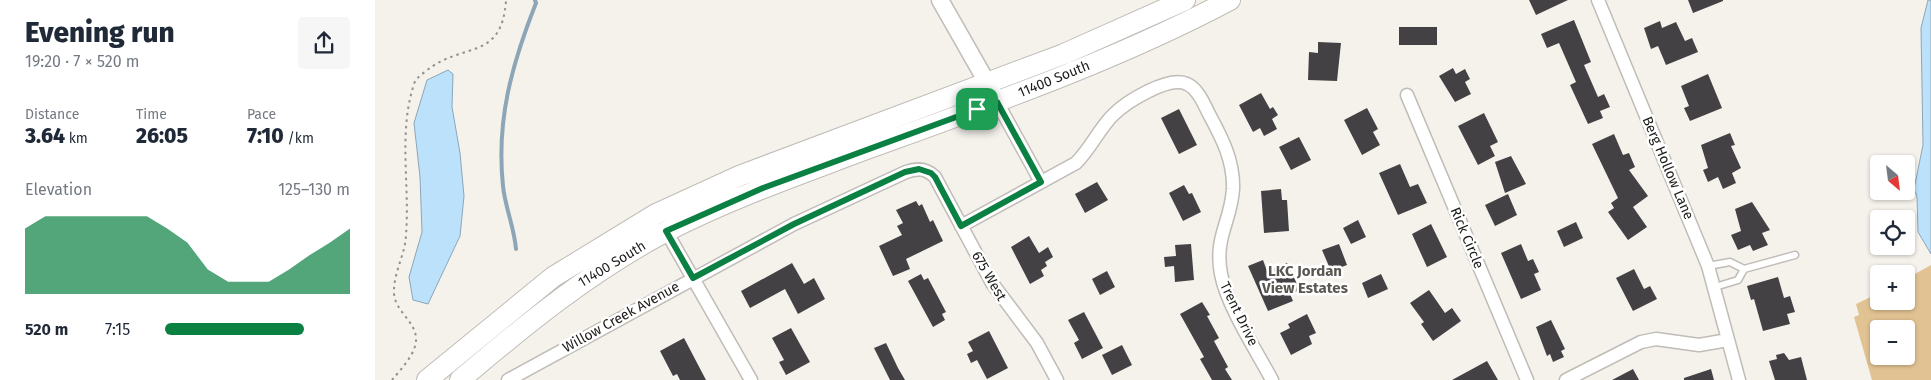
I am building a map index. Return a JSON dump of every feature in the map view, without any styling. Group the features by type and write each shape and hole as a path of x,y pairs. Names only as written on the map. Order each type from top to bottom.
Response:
{"main road":[{"name":"11400 South","path":"427,380 553,277 656,214 739,176 1064,54 1185,0"},
{"name":"11400 South","path":"460,380 535,316 576,286 666,231 763,188 997,102 1119,53 1230,0"}],"street":[{"path":"940,0 1041,182"},
{"name":"Berg Hollow Lane","path":"1598,0 1708,266 1739,380"},
{"name":"Trent Drive","path":"961,226 1076,163 1087,152 1113,114 1133,100 1171,82 1179,82 1193,88 1223,140 1232,173 1231,202 1219,248 1221,277 1229,299 1272,380"},
{"name":"Rick Circle","path":"1407,95 1527,380"},
{"name":"Willow Creek Avenue","path":"508,380 693,278 839,202 905,172 919,169 925,170"},
{"name":"675 West","path":"925,170 935,177 992,283 1037,343 1057,380"},
{"path":"666,231 751,380"},
{"path":"1566,380 1641,342 1656,339 1699,346 1729,340"}],"lane":[{"path":"1708,266 1730,262 1744,269 1795,255"},
{"path":"1715,287 1738,280 1744,269"}],"path":[{"path":"392,380 413,352 416,338 410,325 399,310 394,297 394,280 406,237 406,123 410,98 416,79 440,60 481,49 496,36 505,16 506,0"}],"shaded area":[{"path":"1931,265 1931,380 1872,380 1854,317 1859,315 1856,304 1870,297 1870,310 1915,310 1915,274"}],"water":[{"path":"1928,0 1931,0 1931,254 1918,232 1917,197 1915,192 1923,145 1921,28"},
{"path":"448,70 453,74 452,107 460,153 464,196 460,236 428,304 413,300 409,277 422,232 420,177 414,123 427,80"}],"building":[{"path":"1529,0 1568,0 1536,15"},
{"path":"1688,0 1723,0 1723,1 1693,13"},
{"path":"1574,20 1591,62 1584,65 1598,97 1604,94 1610,107 1600,111 1603,118 1588,124 1570,85 1576,82 1559,43 1547,48 1541,34"},
{"path":"1660,21 1662,28 1676,22 1685,41 1692,38 1698,52 1666,65 1658,46 1651,49 1644,28"},
{"path":"1399,27 1437,27 1437,45 1399,45"},
{"path":"1318,42 1341,43 1337,81 1308,80 1309,52 1318,53"},
{"path":"1453,68 1456,74 1465,69 1470,79 1465,82 1471,94 1455,102 1439,76"},
{"path":"1708,74 1722,108 1690,121 1684,108 1689,106 1681,86"},
{"path":"1261,93 1270,109 1273,107 1278,115 1272,119 1277,129 1264,136 1260,128 1253,132 1239,105"},
{"path":"1367,108 1378,129 1373,132 1380,145 1362,155 1344,120"},
{"path":"1179,109 1197,145 1179,154 1161,118"},
{"path":"1484,113 1498,142 1490,146 1495,156 1478,165 1458,126"},
{"path":"1730,133 1735,145 1731,146 1741,168 1732,173 1736,183 1723,189 1718,177 1708,182 1703,170 1708,168 1701,145"},
{"path":"1614,134 1623,155 1629,153 1635,167 1629,170 1648,196 1633,207 1647,227 1628,240 1608,212 1614,208 1611,203 1618,198 1592,144"},
{"path":"1299,137 1311,160 1291,170 1279,147"},
{"path":"1511,156 1526,184 1505,193 1495,162"},
{"path":"1400,164 1410,187 1418,184 1427,203 1398,215 1379,173"},
{"path":"1097,182 1108,200 1085,213 1075,194"},
{"path":"1184,185 1189,194 1192,193 1201,212 1183,221 1169,193"},
{"path":"1281,189 1282,200 1287,200 1289,231 1264,233 1261,191"},
{"path":"1508,194 1517,215 1495,226 1485,205"},
{"path":"916,201 919,206 922,204 930,222 933,220 943,241 906,259 910,269 893,276 879,246 902,235 897,226 903,223 896,210"},
{"path":"1752,202 1770,230 1762,233 1768,245 1753,251 1750,245 1738,250 1731,235 1741,231 1735,209"},
{"path":"1358,220 1366,237 1351,244 1343,228"},
{"path":"1576,222 1583,238 1564,247 1557,231"},
{"path":"1431,224 1447,257 1427,267 1412,234"},
{"path":"1029,236 1039,253 1048,247 1053,257 1045,262 1047,266 1041,270 1044,276 1030,284 1011,247"},
{"path":"1191,244 1194,280 1175,282 1174,266 1165,267 1164,257 1176,256 1175,245"},
{"path":"1339,244 1347,265 1331,271 1322,250"},
{"path":"1521,244 1528,261 1533,259 1539,272 1534,274 1541,290 1521,299 1501,253"},
{"path":"1263,260 1267,271 1287,263 1300,290 1290,294 1293,301 1268,311 1248,266"},
{"path":"792,263 804,284 814,278 825,299 798,314 785,289 750,308 741,291"},
{"path":"1634,269 1644,289 1650,286 1657,299 1633,311 1616,278"},
{"path":"1107,271 1115,287 1100,295 1092,279"},
{"path":"921,274 924,280 928,278 946,312 942,314 945,320 933,327 908,281"},
{"path":"1381,274 1388,289 1368,298 1362,283"},
{"path":"1778,277 1784,298 1790,296 1795,312 1787,314 1790,324 1763,331 1754,299 1751,300 1747,286"},
{"path":"1429,290 1445,313 1452,308 1461,321 1433,341 1421,324 1424,322 1410,303"},
{"path":"1202,302 1210,315 1207,316 1219,338 1214,341 1228,367 1225,369 1232,380 1212,380 1200,359 1204,357 1180,314"},
{"path":"1084,312 1103,348 1082,359 1074,343 1079,340 1068,320"},
{"path":"1307,314 1316,333 1309,336 1312,344 1291,355 1280,333 1290,328 1288,324"},
{"path":"1551,320 1565,349 1561,351 1564,357 1553,362 1550,354 1547,356 1536,327"},
{"path":"791,328 810,362 786,375 779,362 784,360 772,338"},
{"path":"989,331 1008,368 987,379 977,360 971,363 967,354 973,351 968,342"},
{"path":"684,338 706,380 680,380 677,374 673,376 660,351"},
{"path":"886,343 905,380 890,380 874,348"},
{"path":"1122,345 1132,365 1112,375 1102,355"},
{"path":"1784,353 1789,360 1801,357 1807,380 1775,380 1769,361 1777,359 1776,355"},
{"path":"1487,361 1498,380 1452,380"},
{"path":"1633,369 1639,380 1612,380"},
{"path":"1711,369 1714,380 1684,380 1684,378"}],"waterway":[{"path":"516,249 503,186 502,138 504,115 513,70 536,3 535,0"}],"district":[{"name":"LKC Jordan View Estates","path":"1305,280"}],"route":[{"path":"997,102 1041,182 961,226 935,177 925,170 919,169 905,172 839,202 693,278 666,231 716,207 763,188 977,109 997,102"}]}
